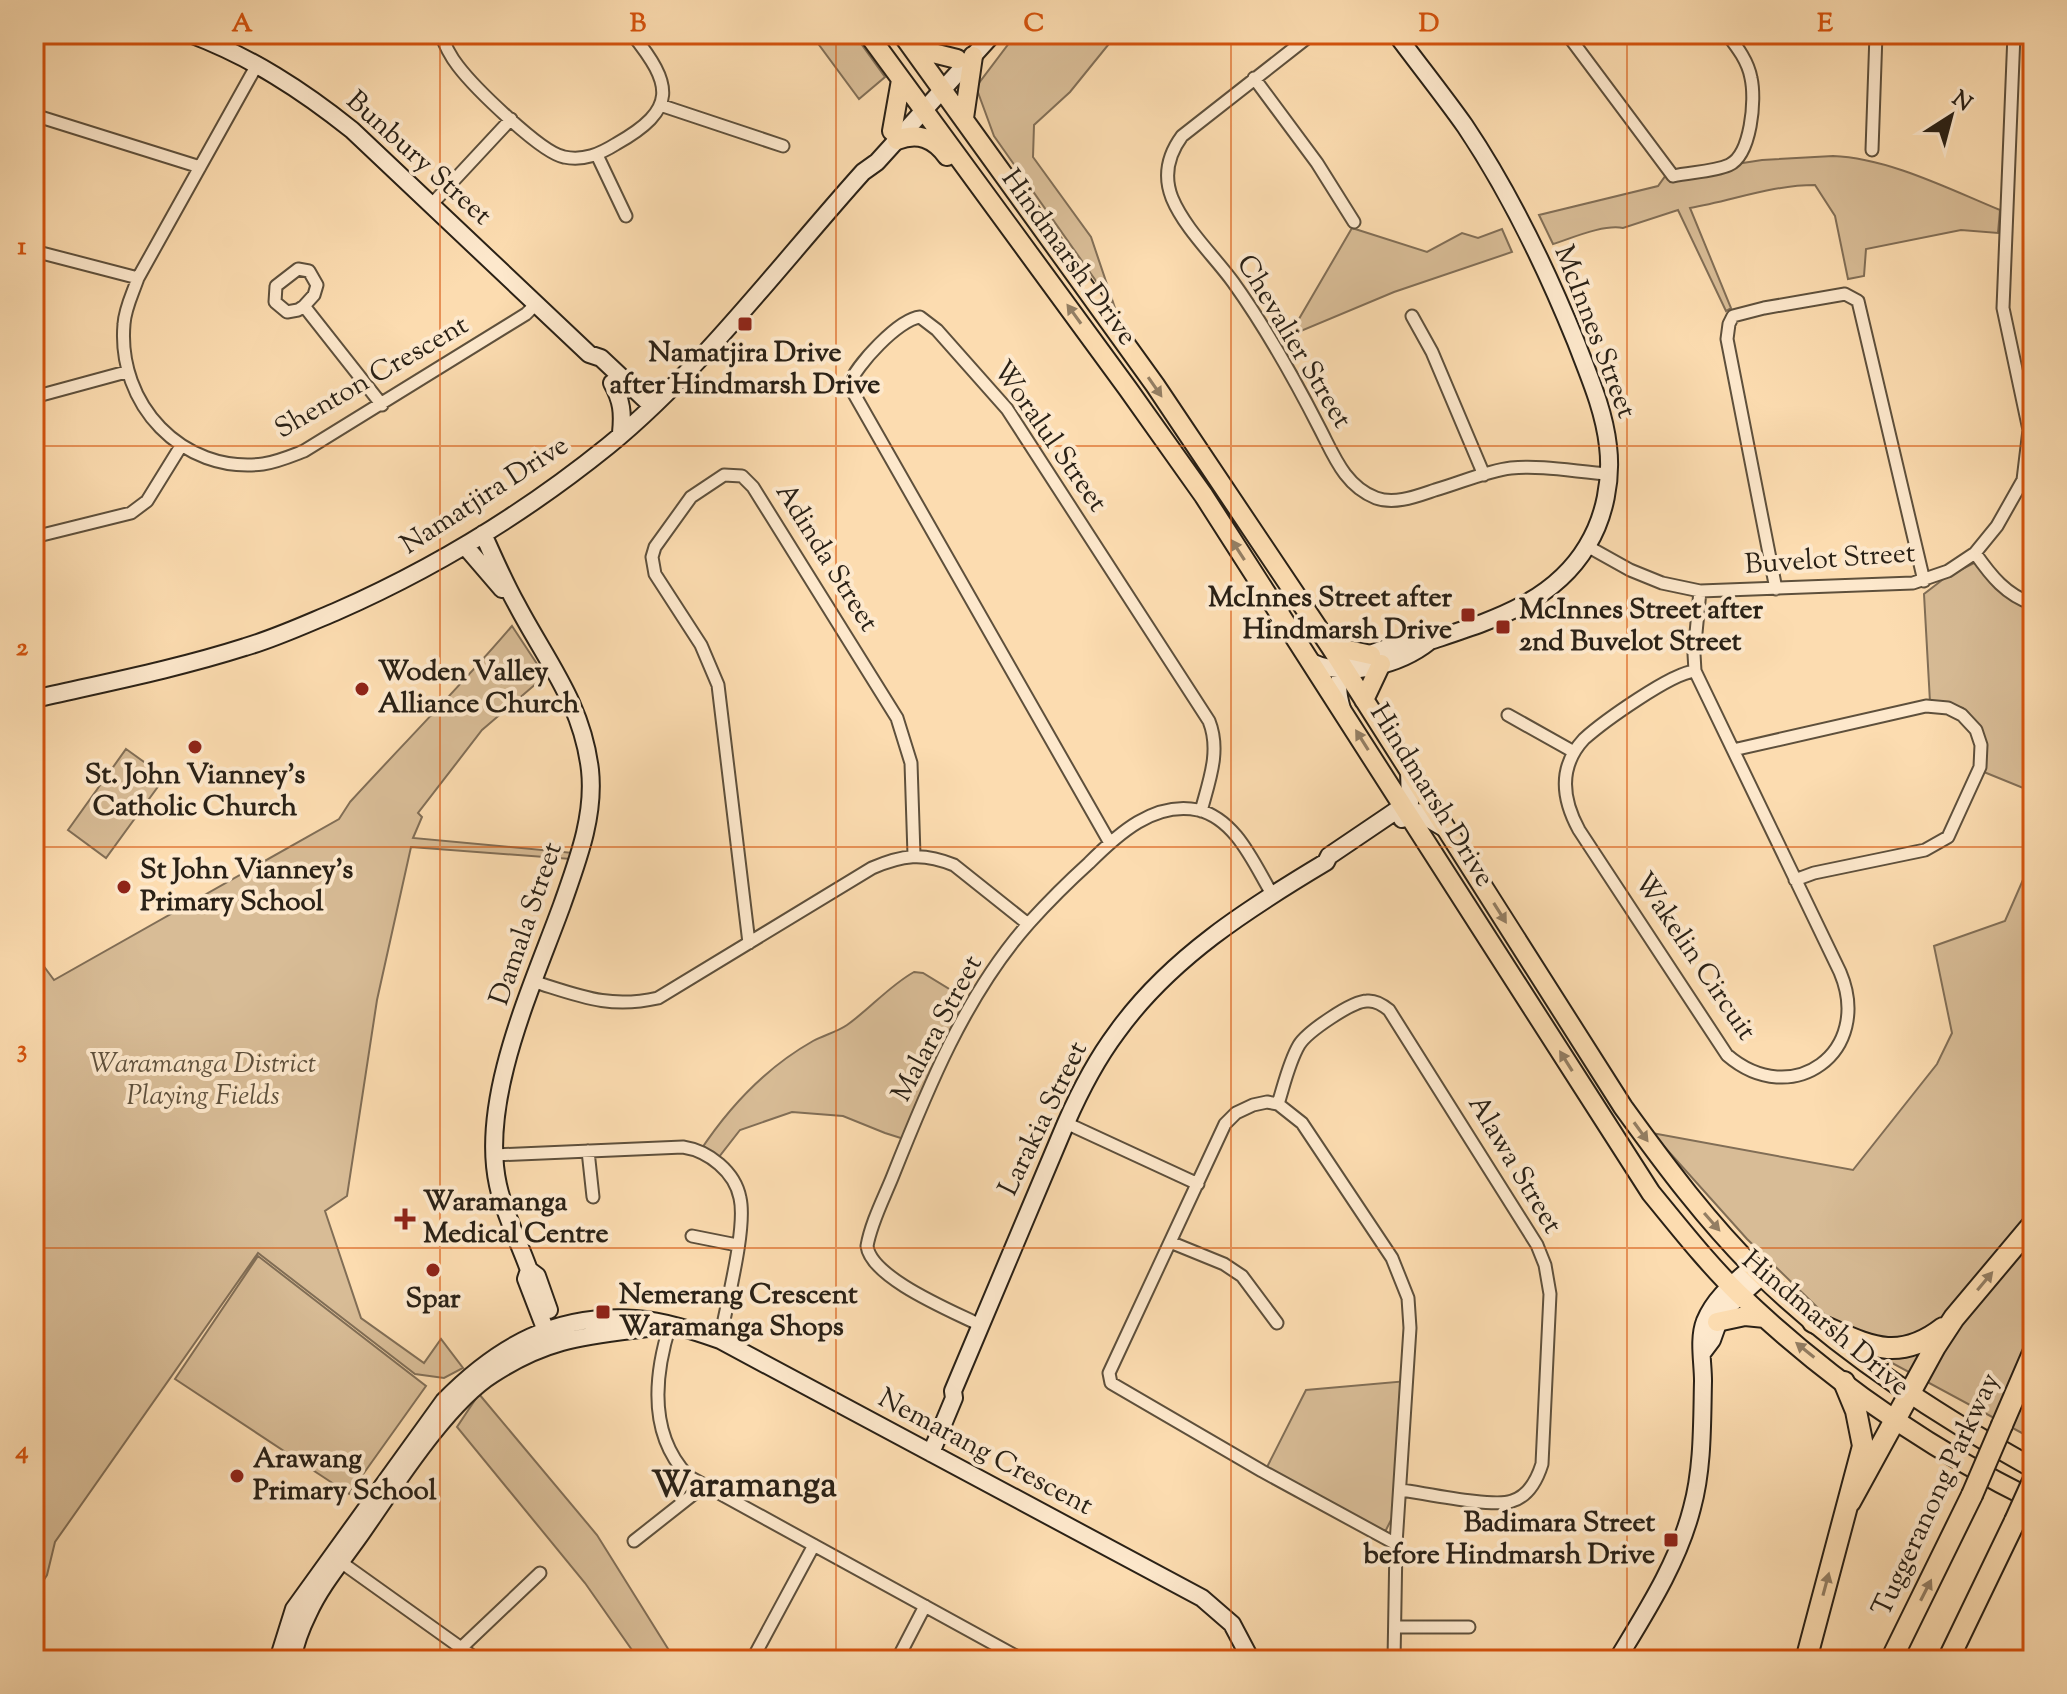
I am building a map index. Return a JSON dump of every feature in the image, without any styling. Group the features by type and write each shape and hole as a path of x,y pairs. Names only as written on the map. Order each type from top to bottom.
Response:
{"highway":[{"path":"1850,1502 1894,1419 1954,1318 2033,1224"},
{"path":"1813,1322 1865,1343 1902,1349 1922,1343 1954,1318"},
{"name":"Tuggeranong Parkway","path":"1891,1660 1972,1495 2033,1353"},
{"path":"1806,1660 1863,1446 1856,1411 1844,1382"},
{"path":"1948,1660 2033,1481"}],"main road":[{"name":"Hindmarsh Drive","path":"868,34 1204,496 1651,1193 1735,1290 1844,1382 1894,1419 2033,1500"},
{"name":"Hindmarsh Drive","path":"908,41 1155,385 1346,670 1623,1107 1673,1175 1757,1271 1813,1322 1909,1393 2033,1468"},
{"path":"908,41 965,57 964,118"},
{"path":"901,80 894,136 923,136 939,145 976,197 992,202"},
{"path":"1330,646 1376,660 1364,700"},
{"path":"1717,1322 1745,1316 1765,1318"}],"street":[{"name":"Bunbury Street","path":"190,34 258,63 352,130 589,354 594,365 615,379 647,409"},
{"path":"441,34 459,68 511,119 547,150 562,157 575,158 597,155 641,131 660,105 663,89 660,74 632,34"},
{"name":"Namatjira Drive","path":"34,699 247,647 369,597 425,570 483,534 596,454 670,389 863,172 877,162 894,136 965,57 980,34"},
{"name":"Namatjira Drive","path":"965,57 993,34"},
{"name":"Chevalier Street","path":"1312,34 1191,126 1171,151 1168,180 1173,199 1184,219 1234,284 1275,346 1338,466 1358,487 1379,499 1389,500 1410,498 1509,469 1609,474"},
{"name":"McInnes Street","path":"1311,662 1324,668 1346,670 1418,650 1430,641 1521,608 1552,586 1587,546 1602,511 1609,474 1609,448 1596,396 1563,310 1534,247 1466,127 1396,34"},
{"path":"1567,34 1673,176 1730,165 1745,149 1752,79 1743,56 1727,34"},
{"path":"1872,150 1876,34"},
{"name":"Buvelot Street","path":"1587,546 1630,570 1662,583 1700,591 1924,581 1948,571 1975,553 1997,526 2023,480 2029,430 2003,308 2014,34"},
{"name":"Shenton Crescent","path":"258,63 138,278 124,322 126,372 145,409 161,429 181,446 227,463 273,462 304,451 382,405 526,314 536,304"},
{"path":"1254,78 1317,163 1354,222"},
{"path":"660,105 783,146"},
{"path":"34,115 200,167"},
{"path":"431,205 511,119"},
{"path":"597,155 626,216"},
{"path":"34,251 138,278"},
{"path":"1776,589 1727,339 1729,324 1733,316 1845,294 1858,301 1924,581"},
{"path":"304,306 382,405"},
{"path":"1412,316 1432,352 1484,475"},
{"name":"Woralul Street","path":"1110,843 849,385 861,364 908,320 920,317 937,330 1007,409 1209,721 1215,743 1214,759 1201,811"},
{"path":"34,397 126,372"},
{"path":"615,379 670,389"},
{"path":"615,379 621,399 621,433"},
{"path":"34,537 131,513 147,501 181,446"},
{"name":"Adinda Street","path":"749,943 718,685 701,645 652,565 655,547 691,497 724,475 742,476 753,487 897,718 911,763 914,855"},
{"name":"Damala Street","path":"483,534 516,605 569,695 590,770 588,819 578,859 500,1082 495,1119 498,1185 529,1270 537,1276 552,1336"},
{"name":"Damala Street","path":"465,546 516,605"},
{"path":"1975,553 1992,578 2017,599 2033,604"},
{"name":"Wakelin Circuit","path":"1574,752 1567,768 1565,786 1568,805 1579,830 1719,1045 1735,1062 1765,1076 1797,1076 1818,1066 1834,1051 1848,1022 1850,1004 1847,989 1695,671 1700,591"},
{"path":"1342,709 1338,695 1339,680 1346,670"},
{"path":"1508,715 1574,752 1593,731 1618,714 1678,676 1695,671"},
{"path":"1733,750 1926,706 1955,711 1976,730 1982,759 1948,837 1925,850 1814,873 1795,880"},
{"path":"1409,770 1411,790 1406,810 1425,815 1448,831"},
{"name":"Malara Street","path":"980,1325 892,1279 874,1265 867,1246 907,1140 972,1003 1028,924 1110,843 1145,817 1175,808 1201,811"},
{"name":"Larakia Street","path":"926,1450 1066,1123 1099,1058 1118,1030 1189,956 1272,894 1326,862 1329,856 1345,851 1397,810 1406,810"},
{"path":"1201,811 1236,834 1272,894"},
{"path":"535,982 592,1000 630,1005 658,998 872,868 914,855 940,859 954,865 1028,924"},
{"name":"Alawa Street","path":"1278,1104 1295,1054 1305,1037 1357,1003 1368,1000 1384,1006 1537,1245 1545,1265 1550,1294 1542,1464 1538,1477 1528,1491 1510,1502 1401,1490"},
{"path":"1394,1660 1396,1544 1410,1328 1408,1298 1392,1258 1302,1123 1278,1104 1267,1102 1253,1105 1236,1113 1225,1124 1109,1373 1111,1383 1396,1544"},
{"path":"1066,1123 1198,1184"},
{"path":"495,1155 683,1147 700,1151 728,1173 737,1188 742,1207 720,1340"},
{"path":"588,1151 593,1197"},
{"path":"692,1236 737,1245"},
{"path":"1170,1242 1224,1264 1242,1276 1277,1323"},
{"path":"1703,1352 1712,1340 1717,1322 1735,1290 1757,1271"},
{"path":"1617,1660 1671,1567 1689,1521 1699,1474 1701,1337 1719,1296 1735,1290"},
{"name":"Nemarang Crescent","path":"278,1660 294,1609 336,1558 474,1371 504,1350 595,1319 638,1319 720,1340 1202,1598 1232,1624 1251,1660"},
{"path":"670,1325 664,1343 660,1426 668,1450 688,1476 1023,1660"},
{"path":"634,1541 705,1485"},
{"path":"752,1660 814,1545"},
{"path":"336,1558 478,1660"},
{"name":"Nemarang Crescent","path":"292,1660 308,1613 336,1558"},
{"path":"461,1648 540,1573"},
{"path":"897,1660 925,1606"},
{"path":"1396,1627 1469,1627"}],"green space":[{"path":"811,34 854,34 885,77 859,99"},
{"path":"1016,34 1117,34 1070,92 1034,125 1033,157 1091,237 1115,308 994,136 976,87"},
{"path":"1833,156 1897,168 2000,210 1998,233 1961,230 1866,249 1864,276 1848,279 1835,216 1815,185 1767,190 1690,208 1731,308 1726,311 1678,210 1623,228 1598,230 1553,244 1539,215 1658,186 1666,175 1762,160"},
{"path":"1352,228 1427,252 1462,233 1478,238 1502,229 1512,252 1394,292 1289,336"},
{"path":"1976,562 2033,607 2033,792 1979,770 1977,732 1963,708 1930,702 1924,594 1946,577"},
{"name":"Waramanga District Playing Fields","path":"512,626 545,676 482,730 418,813 422,817 413,838 574,853 571,859 411,847 377,1000 347,1196 325,1211 361,1318 424,1363 441,1339 463,1368 444,1378 415,1374 258,1253 55,1542 47,1575 34,1595 34,1098 43,1084 34,1071 34,953 54,980 339,819 350,802"},
{"path":"126,749 165,777 106,858 68,830"},
{"path":"2033,857 2033,1439 1853,1342 1747,1239 1652,1133 1853,1170 1937,1064 1952,1033 1934,946 2005,921"},
{"path":"914,972 923,973 972,1003 907,1140 843,1116 792,1112 740,1130 715,1162 700,1151 736,1104 780,1063 813,1041 847,1025"},
{"path":"258,1256 426,1386 349,1494 175,1379"},
{"path":"1407,1381 1392,1518 1386,1530 1376,1531 1265,1471 1306,1390"},
{"path":"479,1394 597,1535 675,1660 639,1660 585,1583 457,1427"}],"place":[{"name":"Namatjira Drive after Hindmarsh Drive","path":"745,324"},
{"name":"McInnes Street after Hindmarsh Drive","path":"1468,615"},
{"name":"McInnes Street after 2nd Buvelot Street","path":"1503,627"},
{"name":"Woden Valley Alliance Church","path":"362,689"},
{"name":"St. John Vianney's Catholic Church","path":"195,747"},
{"name":"St John Vianney's Primary School","path":"124,887"},
{"name":"Waramanga Medical Centre","path":"405,1219"},
{"name":"Spar","path":"433,1270"},
{"name":"Nemerang Crescent Waramanga Shops","path":"603,1312"},
{"name":"Arawang Primary School","path":"237,1476"},
{"name":"Badimara Street before Hindmarsh Drive","path":"1671,1540"}],"district":[{"name":"Waramanga","path":"744,1487"}]}
